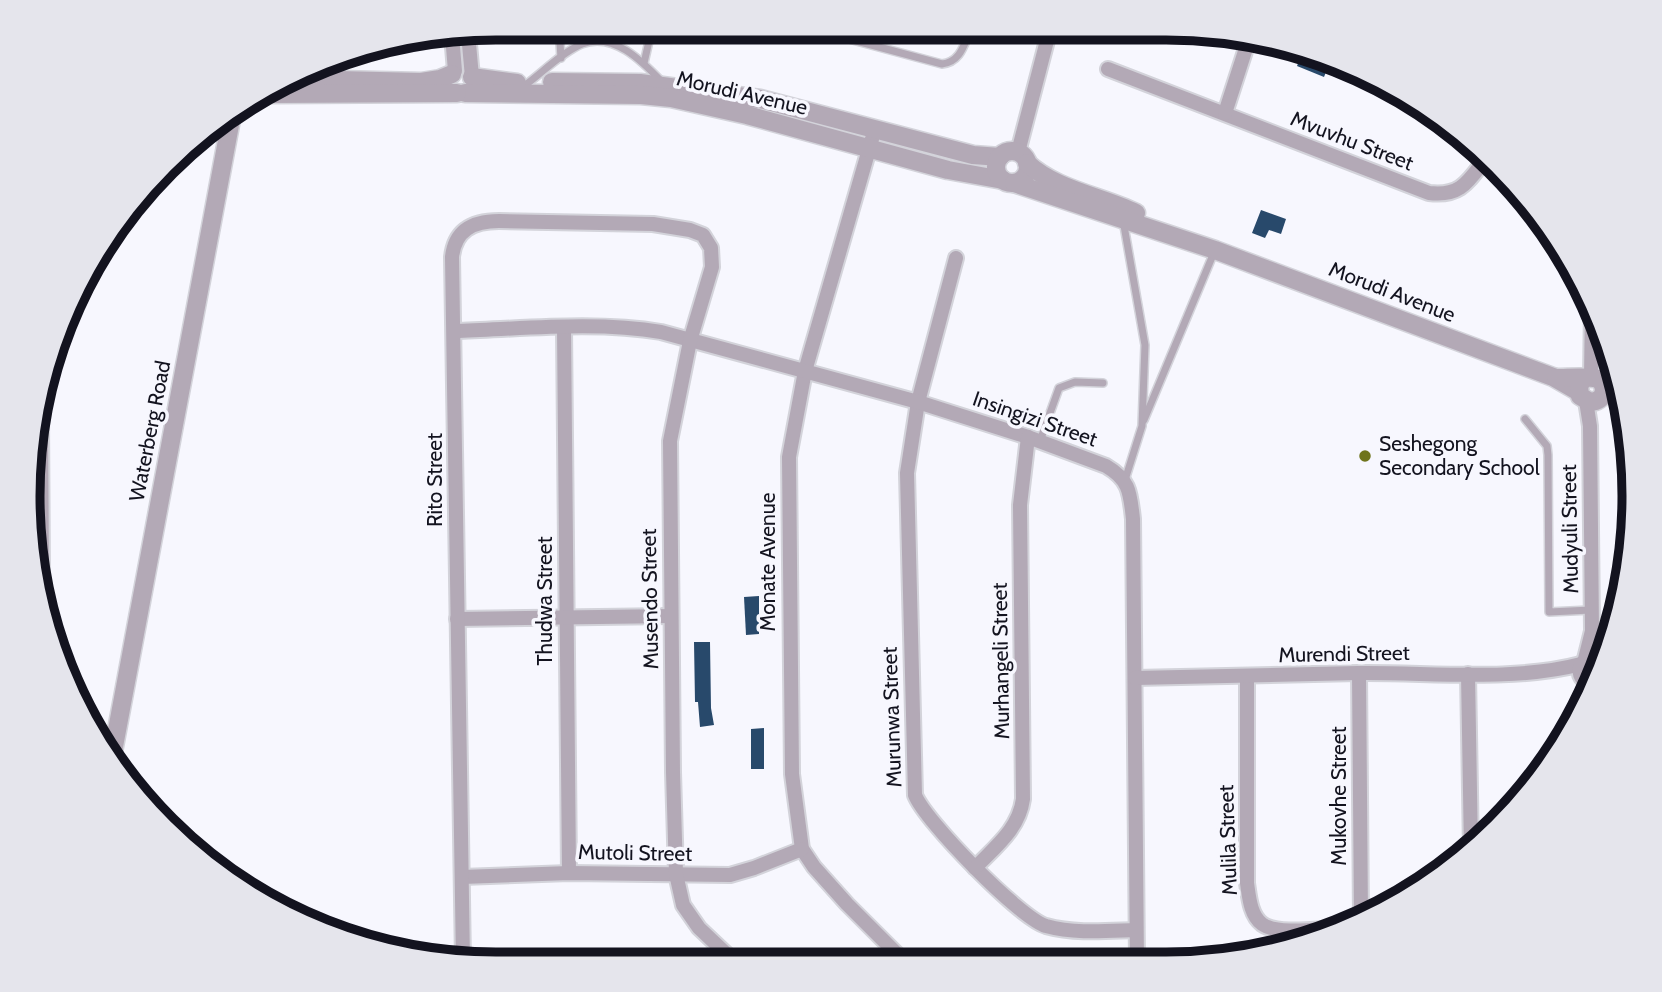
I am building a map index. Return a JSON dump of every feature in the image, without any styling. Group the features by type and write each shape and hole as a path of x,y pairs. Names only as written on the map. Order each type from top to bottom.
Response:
{"street":[{"path":"1023,158 1008,152 1000,157 997,172 1009,181 1026,174 1023,158 1048,40"},
{"path":"460,82 467,41"},
{"path":"453,42 460,82"},
{"path":"1225,113 1246,48"},
{"name":"Mvuvhu Street","path":"1108,69 1429,193 1449,194 1465,186 1480,166"},
{"name":"Morudi Avenue","path":"312,79 421,82 440,79 641,95 671,98 747,115 948,170 1009,181 1215,250 1553,377 1595,389"},
{"name":"Morudi Avenue","path":"283,93 460,82 609,82 665,85 760,99 973,155 1000,157"},
{"name":"Waterberg Road","path":"114,745 230,126"},
{"name":"Monate Avenue","path":"874,131 805,371 789,457 788,607 792,774 802,849 814,867 847,904 895,952"},
{"name":"Morudi Avenue","path":"1023,158 1037,173 1053,181 1121,206 1215,250"},
{"name":"Rito Street","path":"463,951 453,247 464,230 484,221 617,222 690,230"},
{"name":"Musendo Street","path":"690,230 708,240 712,267 690,341 670,441 677,874 690,918 725,952"},
{"name":"Murunwa Street","path":"956,258 918,402 907,473 913,785 919,804 927,816 975,868 1032,920 1044,925 1091,932 1136,930"},
{"name":"Insingizi Street","path":"454,331 628,327 661,332 918,402 1034,439 1106,466 1118,472 1125,480"},
{"name":"Thudwa Street","path":"564,328 569,873"},
{"name":"Mudyuli Street","path":"1587,670 1592,631 1590,426 1595,389 1593,338"},
{"name":"Murhangeli Street","path":"975,868 1012,828 1023,799 1020,505 1034,439"},
{"path":"41,463 42,533"},
{"path":"1125,480 1130,493 1133,519 1137,952"},
{"path":"457,619 671,616"},
{"name":"Mudyuli Street","path":"1592,631 1597,645"},
{"name":"Murendi Street","path":"1135,678 1554,671 1584,677"},
{"name":"Mukovhe Street","path":"1359,673 1361,908"},
{"path":"1468,674 1471,834"},
{"name":"Mulila Street","path":"1247,677 1247,883 1250,902 1262,924 1271,928 1308,929"},
{"name":"Mutoli Street","path":"462,877 569,873 730,875 802,849"}],"lane":[{"path":"559,40 561,58"},
{"path":"644,63 649,40"},
{"path":"850,40 942,64 952,63 957,58 966,40"},
{"path":"528,83 584,43 603,43 622,48 644,63 665,85"},
{"path":"1123,219 1145,345 1142,426"},
{"path":"1125,480 1142,426 1215,250"},
{"path":"1034,439 1059,388 1074,382 1103,383"},
{"path":"1525,419 1547,446 1549,612 1592,610"}],"building":[{"path":"1299,60 1327,70 1324,77 1297,66"},
{"path":"1261,210 1286,219 1281,234 1269,230 1265,238 1252,233"},
{"path":"759,596 759,634 746,635 744,597"},
{"path":"694,642 710,642 711,708 714,725 700,727 698,702 695,702"},
{"path":"764,728 764,769 751,769 751,729"}],"place":[{"name":"Seshegong Secondary School","path":"1365,456"}]}
